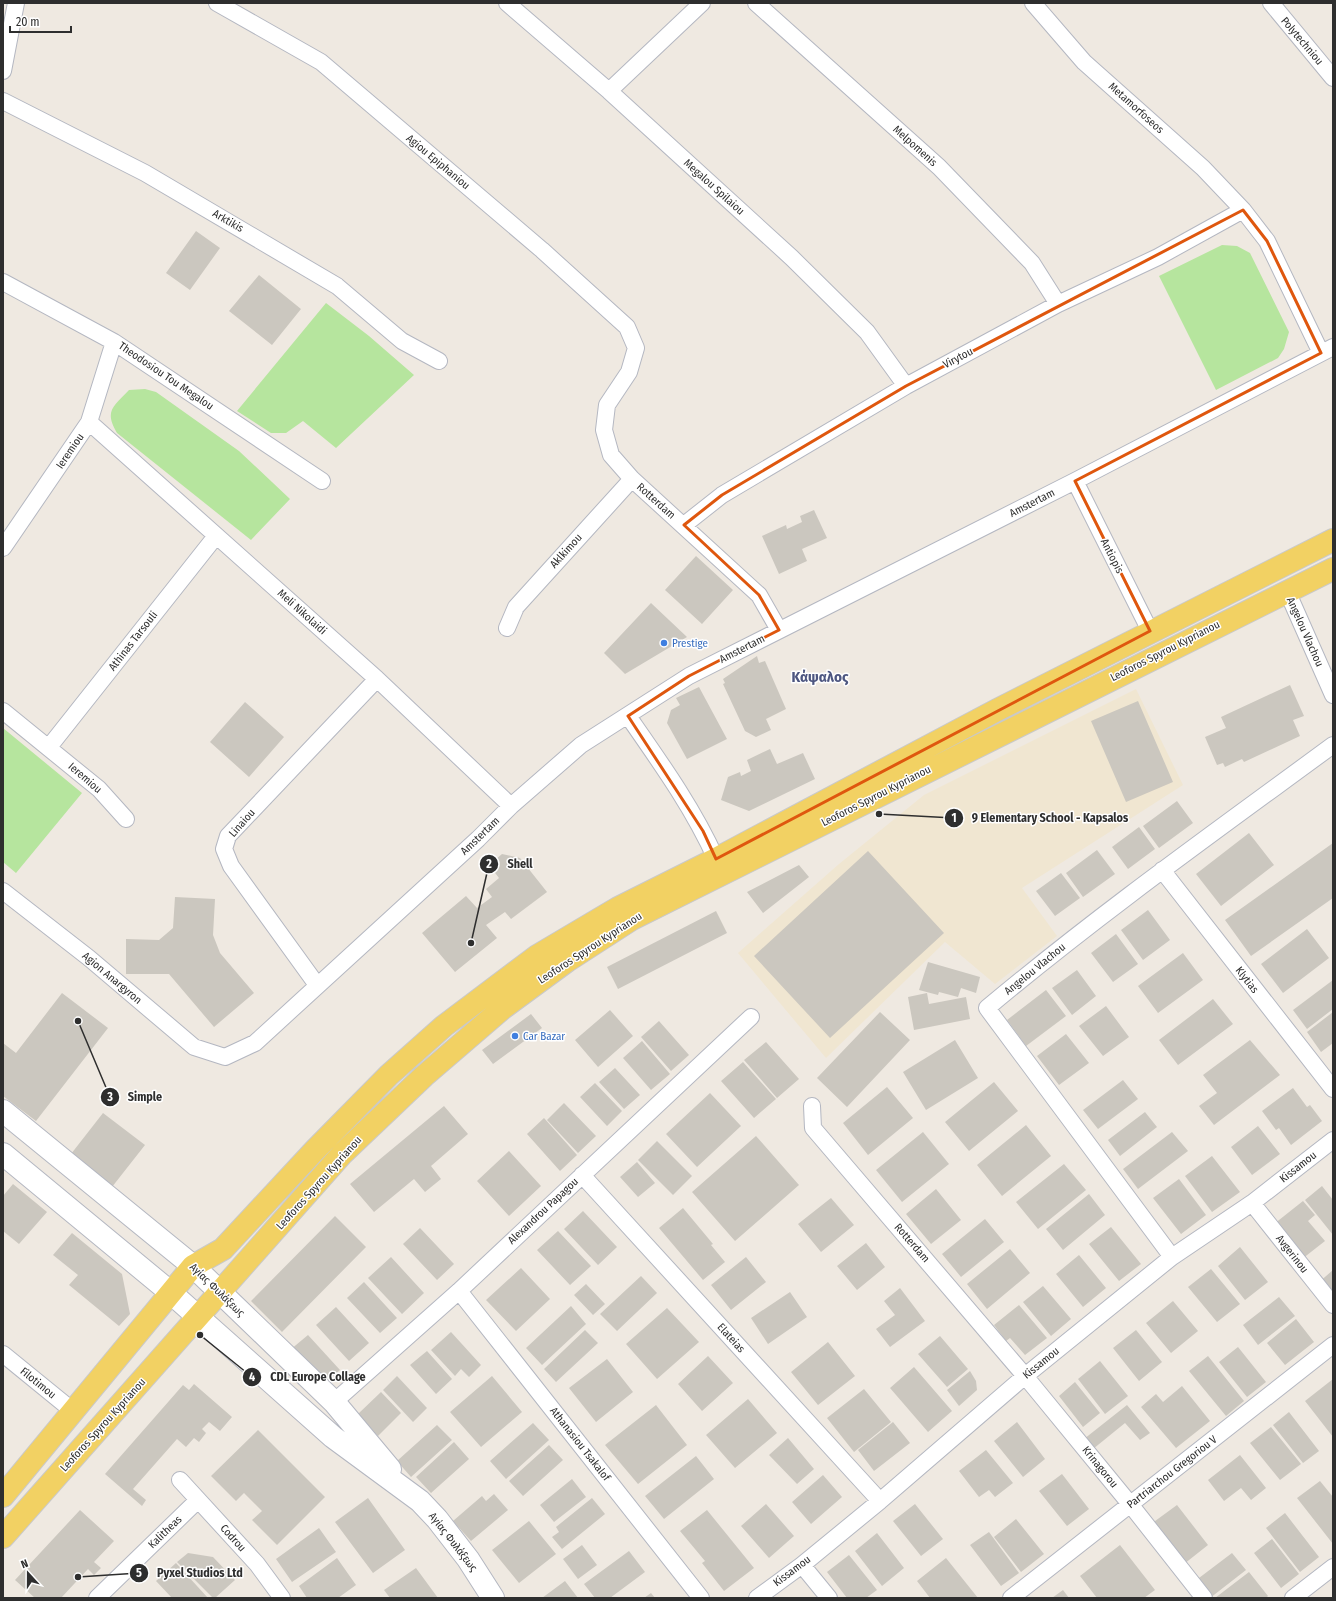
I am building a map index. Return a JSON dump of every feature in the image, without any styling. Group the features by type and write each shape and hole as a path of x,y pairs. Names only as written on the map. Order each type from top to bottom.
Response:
{"main road":[{"name":"Leoforos Spyrou Kyprianou","path":"3,1496 193,1266 223,1249 315,1150 389,1075 444,1026 500,982 537,956 618,908 716,859 997,710 1150,631 1333,540"},
{"name":"Leoforos Spyrou Kyprianou","path":"3,1537 342,1154 424,1076 497,1013 571,958 639,916 1333,569"},
{"name":"Αγίας Φυλάξεως","path":"3,1111 193,1266 334,1402 408,1492"},
{"name":"Αγίας Φυλάξεως","path":"3,1154 170,1292 333,1437 408,1492 437,1519 468,1559 493,1598"}],"street":[{"path":"3,71 16,3"},
{"name":"Agiou Epiphaniou","path":"217,3 321,62 542,250 627,326 636,348"},
{"name":"Megalou Spilaiou","path":"506,3 609,91 792,258 867,332 906,386"},
{"path":"609,91 702,3"},
{"name":"Melpomenis","path":"756,3 938,167 1032,263 1058,304"},
{"name":"Metamorfoseos","path":"1033,3 1084,62 1203,168 1243,210 1267,242 1327,350"},
{"name":"Polytechniou","path":"1271,3 1333,78"},
{"name":"Arktikis","path":"3,101 145,173 337,286 402,341 439,361"},
{"name":"Virytou","path":"684,525 722,495 906,386 1058,304 1158,257 1243,210"},
{"name":"Theodosiou Tou Megalou","path":"3,282 114,342 322,481"},
{"name":"Ieremiou","path":"3,548 89,422 114,342"},
{"name":"Rotterdam","path":"636,348 629,372 607,405 604,430 611,455 632,479 759,595 779,630"},
{"name":"Amstertam","path":"225,1057 255,1043 478,839 511,806 581,745 689,676 1075,481 1327,350"},
{"name":"Meli Nikolaidi","path":"89,422 377,679 511,806"},
{"name":"Aklkimou","path":"507,628 516,607 632,479"},
{"name":"Antiopis","path":"1075,481 1150,631"},
{"name":"Athinas Tarsouli","path":"49,746 216,536"},
{"name":"Angelou Vlachou","path":"1287,591 1333,695"},
{"name":"Linaiou","path":"317,986 231,866 224,849 228,836 377,679"},
{"name":"Ieremiou","path":"3,711 49,746 99,789 126,819"},
{"path":"628,716 672,780 703,831 716,859"},
{"name":"Angelou Vlachou","path":"1172,1257 987,1008 1035,968 1162,870 1333,745"},
{"name":"Klytias","path":"1162,870 1333,1089"},
{"name":"Agion Anargyron","path":"3,891 89,958 194,1047 225,1057"},
{"name":"Alexandrou Papagou","path":"334,1402 459,1290 751,1017"},
{"name":"Rotterdam","path":"812,1106 813,1128 1025,1376"},
{"name":"Kissamou","path":"757,1598 802,1565 880,1501 1025,1376 1172,1257 1252,1203 1333,1140"},
{"name":"Elateias","path":"582,1175 880,1501"},
{"name":"Avgerinou","path":"1252,1203 1333,1305"},
{"name":"Athanasiou Tsakalof","path":"459,1290 700,1598"},
{"name":"Partriarchou Gregoriou V","path":"1011,1598 1333,1345"},
{"name":"Filotimou","path":"3,1354 73,1412"},
{"name":"Krinagorou","path":"1025,1376 1130,1504 1204,1598"},
{"name":"Codrou","path":"180,1480 257,1564 282,1598"},
{"name":"Kalitheas","path":"97,1598 198,1500"},
{"path":"802,1565 830,1598"},
{"path":"1293,1598 1333,1567"}],"highlighted area":[{"path":"1243,210 1267,241 1321,353 1075,481 1150,631 716,859 703,831 628,716 689,676 779,630 759,595 684,525 722,495 906,386"}],"shaded area":[{"path":"1136,689 1183,785 1022,888 1057,936 995,984 945,942 826,1058 738,953 839,864 924,795"}],"green space":[{"path":"1222,245 1237,246 1250,253 1289,332 1284,349 1278,358 1216,390 1159,276"},
{"path":"326,303 369,336 414,375 336,448 303,421 286,433 271,433 237,411"},
{"path":"145,389 156,392 239,451 290,499 251,540 117,433 111,419 112,410 115,405 129,390"},
{"path":"3,728 82,793 16,873 3,862"}],"building":[{"path":"196,231 220,248 190,290 166,273"},
{"path":"259,275 301,309 272,345 229,311"},
{"path":"814,510 827,538 802,549 807,561 779,574 762,536 786,525 787,529 802,522 800,516"},
{"path":"696,556 733,590 702,624 665,590"},
{"path":"651,603 687,637 625,674 604,653"},
{"path":"757,656 759,663 765,661 786,709 766,719 771,730 756,737 745,731 723,684 725,683 723,679"},
{"path":"1290,685 1304,716 1293,720 1300,736 1244,762 1242,759 1225,767 1223,763 1217,765 1205,737 1226,728 1221,717"},
{"path":"699,687 727,739 687,759 667,723 671,710 680,705 676,698"},
{"path":"1138,701 1173,782 1126,802 1091,721"},
{"path":"245,702 284,737 249,777 210,742"},
{"path":"770,749 777,764 803,753 815,779 749,811 721,800 728,777 740,772 741,776 751,771 747,760"},
{"path":"1177,801 1193,823 1159,848 1143,826"},
{"path":"1139,827 1155,849 1128,869 1112,847"},
{"path":"1249,833 1274,865 1221,906 1196,874"},
{"path":"1333,843 1333,898 1251,956 1225,920"},
{"path":"1097,850 1115,874 1083,897 1066,873"},
{"path":"868,851 944,933 830,1038 754,956"},
{"path":"502,854 520,858 547,892 511,919 505,912 486,925 497,938 455,972 422,933 466,896 477,908 492,897 486,889 499,878 489,865"},
{"path":"799,865 809,877 763,913 747,892"},
{"path":"1061,873 1080,898 1055,916 1036,891"},
{"path":"175,897 215,899 213,935 220,953 254,993 214,1027 169,974 126,974 126,939 159,940 173,928"},
{"path":"1148,910 1170,940 1143,960 1121,930"},
{"path":"716,911 727,933 618,989 607,967"},
{"path":"1307,929 1329,958 1283,993 1261,964"},
{"path":"1116,934 1138,964 1113,982 1091,953"},
{"path":"1183,953 1203,980 1158,1013 1138,986"},
{"path":"928,962 980,977 976,993 961,988 958,997 939,992 938,995 919,990"},
{"path":"1077,970 1096,996 1072,1015 1052,988"},
{"path":"1333,980 1333,1009 1307,1029 1293,1010"},
{"path":"1046,990 1066,1016 1026,1046 1007,1020"},
{"path":"62,993 108,1028 36,1121 3,1096 3,1043 16,1053"},
{"path":"927,993 929,1004 966,997 970,1019 914,1030 908,997"},
{"path":"1213,999 1233,1024 1178,1065 1159,1040"},
{"path":"1106,1006 1129,1037 1103,1056 1079,1026"},
{"path":"610,1010 633,1036 598,1067 575,1040"},
{"path":"880,1012 910,1040 847,1107 817,1078"},
{"path":"1333,1012 1333,1043 1321,1052 1307,1032"},
{"path":"531,1014 542,1028 493,1064 482,1050"},
{"path":"659,1021 689,1055 671,1071 641,1037"},
{"path":"1066,1034 1089,1063 1059,1085 1037,1056"},
{"path":"955,1040 978,1078 926,1110 903,1072"},
{"path":"1250,1040 1280,1075 1214,1125 1199,1106 1217,1093 1203,1075"},
{"path":"642,1041 670,1074 651,1090 623,1058"},
{"path":"766,1042 799,1079 777,1098 744,1060"},
{"path":"743,1062 776,1099 754,1118 721,1081"},
{"path":"615,1068 640,1095 624,1109 599,1082"},
{"path":"1123,1080 1138,1099 1098,1129 1083,1110"},
{"path":"994,1082 1018,1111 969,1151 945,1122"},
{"path":"595,1083 622,1111 607,1126 580,1097"},
{"path":"887,1087 913,1118 868,1155 843,1123"},
{"path":"1293,1088 1307,1107 1310,1105 1322,1121 1291,1145 1279,1128 1276,1130 1262,1111"},
{"path":"710,1093 741,1126 697,1167 666,1134"},
{"path":"564,1103 596,1136 578,1153 547,1120"},
{"path":"444,1106 468,1134 431,1166 441,1179 425,1192 414,1179 374,1212 350,1184"},
{"path":"1145,1112 1157,1127 1120,1156 1108,1140"},
{"path":"103,1113 145,1145 112,1187 71,1154"},
{"path":"544,1118 577,1155 560,1171 527,1134"},
{"path":"1026,1125 1051,1156 1002,1196 977,1165"},
{"path":"1258,1126 1280,1154 1252,1175 1231,1147"},
{"path":"923,1132 949,1164 902,1202 876,1170"},
{"path":"1172,1132 1188,1151 1138,1189 1123,1169"},
{"path":"756,1136 799,1185 735,1241 692,1192"},
{"path":"657,1141 692,1176 673,1195 638,1160"},
{"path":"509,1151 541,1186 509,1216 477,1181"},
{"path":"1212,1156 1240,1192 1212,1212 1185,1176"},
{"path":"637,1162 655,1183 638,1197 620,1177"},
{"path":"1064,1164 1086,1190 1038,1229 1016,1202"},
{"path":"1179,1179 1206,1215 1181,1234 1153,1198"},
{"path":"13,1184 47,1212 19,1244 3,1231 3,1196"},
{"path":"1322,1186 1333,1200 1333,1235 1305,1200"},
{"path":"936,1189 961,1220 931,1244 906,1214"},
{"path":"1089,1194 1105,1215 1063,1250 1046,1229"},
{"path":"831,1198 854,1225 821,1252 798,1224"},
{"path":"1303,1201 1315,1215 1308,1221 1325,1241 1302,1259 1274,1224"},
{"path":"683,1208 713,1244 711,1245 725,1262 703,1280 659,1228"},
{"path":"583,1211 617,1247 598,1265 564,1229"},
{"path":"335,1216 366,1247 282,1332 251,1301"},
{"path":"985,1219 1004,1242 961,1277 942,1254"},
{"path":"1111,1227 1141,1264 1119,1281 1089,1244"},
{"path":"420,1228 454,1264 437,1280 403,1244"},
{"path":"558,1231 591,1266 570,1285 537,1250"},
{"path":"72,1233 122,1274 130,1314 119,1326 69,1285 78,1275 53,1255"},
{"path":"866,1243 885,1267 857,1290 837,1266"},
{"path":"1240,1247 1268,1282 1245,1300 1218,1266"},
{"path":"1010,1249 1030,1273 987,1309 967,1284"},
{"path":"1079,1255 1106,1288 1083,1307 1056,1274"},
{"path":"391,1257 424,1293 402,1314 368,1278"},
{"path":"746,1257 766,1282 731,1310 711,1285"},
{"path":"521,1268 550,1299 516,1331 486,1300"},
{"path":"1211,1269 1240,1304 1217,1322 1188,1287"},
{"path":"1333,1270 1333,1301 1318,1283"},
{"path":"641,1276 657,1293 617,1331 600,1314"},
{"path":"364,1282 397,1318 380,1333 347,1298"},
{"path":"586,1284 605,1304 593,1315 574,1295"},
{"path":"1043,1286 1071,1319 1051,1336 1023,1302"},
{"path":"900,1288 925,1321 890,1347 876,1329 895,1315 884,1301"},
{"path":"790,1292 807,1317 768,1344 751,1318"},
{"path":"1279,1297 1295,1316 1258,1345 1243,1325"},
{"path":"1173,1301 1198,1331 1171,1353 1146,1323"},
{"path":"1019,1305 1047,1338 1025,1355 1010,1338 1006,1341 994,1325"},
{"path":"571,1306 586,1324 542,1365 526,1348"},
{"path":"336,1307 369,1343 349,1361 316,1325"},
{"path":"667,1308 699,1342 657,1379 626,1344"},
{"path":"1296,1319 1314,1342 1285,1365 1267,1343"},
{"path":"585,1330 598,1343 556,1382 544,1369"},
{"path":"1136,1330 1162,1362 1139,1381 1113,1348"},
{"path":"451,1332 481,1365 469,1377 461,1369 455,1376 431,1350"},
{"path":"308,1335 340,1370 323,1385 290,1350"},
{"path":"940,1336 968,1369 947,1387 918,1354"},
{"path":"828,1342 855,1376 818,1405 791,1372"},
{"path":"1238,1347 1266,1382 1247,1397 1219,1362"},
{"path":"427,1351 452,1379 436,1394 410,1365"},
{"path":"708,1356 733,1383 702,1411 678,1384"},
{"path":"1208,1356 1244,1401 1226,1416 1189,1371"},
{"path":"607,1359 633,1392 596,1422 569,1388"},
{"path":"1100,1361 1128,1396 1105,1414 1078,1379"},
{"path":"914,1367 952,1411 928,1432 890,1388"},
{"path":"970,1371 976,1381 977,1390 959,1406 947,1390"},
{"path":"397,1376 427,1408 413,1422 383,1390"},
{"path":"492,1376 522,1412 481,1447 450,1412"},
{"path":"1333,1379 1333,1437 1305,1401"},
{"path":"1075,1382 1100,1413 1083,1427 1059,1396"},
{"path":"194,1384 232,1417 220,1431 209,1422 202,1429 206,1433 199,1442 194,1438 186,1447 177,1439 133,1489 146,1500 142,1506 105,1474 183,1385 189,1390"},
{"path":"1182,1386 1210,1421 1176,1448 1141,1407 1156,1394 1163,1402"},
{"path":"864,1389 891,1422 854,1452 827,1418"},
{"path":"381,1392 401,1413 378,1436 358,1414"},
{"path":"748,1399 777,1433 735,1468 706,1435"},
{"path":"656,1405 687,1445 638,1484 605,1445"},
{"path":"1127,1405 1150,1433 1140,1440 1125,1423 1093,1449 1084,1439"},
{"path":"1289,1412 1319,1451 1303,1463 1273,1425"},
{"path":"893,1422 910,1443 874,1471 858,1450"},
{"path":"1017,1422 1045,1459 1023,1477 994,1441"},
{"path":"533,1423 549,1440 506,1479 490,1461"},
{"path":"437,1425 452,1440 411,1477 397,1461"},
{"path":"1271,1427 1301,1464 1280,1480 1250,1443"},
{"path":"258,1430 325,1497 277,1545 252,1520 262,1511 244,1493 236,1501 211,1476"},
{"path":"788,1438 814,1469 797,1484 769,1455"},
{"path":"454,1442 469,1459 431,1493 416,1477"},
{"path":"549,1445 563,1460 523,1496 509,1481"},
{"path":"986,1450 1013,1483 995,1497 989,1490 979,1497 959,1471"},
{"path":"1240,1455 1266,1488 1251,1500 1241,1488 1224,1501 1208,1480"},
{"path":"696,1456 714,1479 664,1519 645,1496"},
{"path":"1062,1474 1089,1509 1067,1526 1039,1491"},
{"path":"823,1475 842,1497 811,1524 792,1502"},
{"path":"572,1479 586,1497 554,1522 540,1505"},
{"path":"1320,1481 1333,1497 1333,1544 1297,1498"},
{"path":"494,1494 508,1510 471,1541 453,1521 482,1496 486,1501"},
{"path":"368,1498 405,1550 373,1573 335,1522"},
{"path":"592,1498 605,1514 562,1549 552,1537 559,1532 556,1527"},
{"path":"766,1504 794,1536 769,1558 741,1526"},
{"path":"915,1504 943,1539 921,1556 893,1521"},
{"path":"1177,1505 1208,1545 1184,1564 1151,1524"},
{"path":"80,1510 114,1541 94,1562 101,1568 94,1575 88,1569 61,1598 35,1598 15,1580"},
{"path":"707,1510 754,1568 724,1591 702,1563 705,1561 680,1531"},
{"path":"1285,1513 1319,1557 1300,1572 1266,1528"},
{"path":"1016,1519 1044,1554 1021,1572 994,1537"},
{"path":"529,1521 556,1554 519,1583 492,1550"},
{"path":"319,1528 336,1552 292,1582 276,1559"},
{"path":"989,1532 1019,1573 1001,1586 970,1545"},
{"path":"877,1533 904,1568 882,1586 855,1551"},
{"path":"1272,1539 1299,1574 1281,1588 1254,1553"},
{"path":"582,1545 597,1565 578,1579 563,1559"},
{"path":"1120,1545 1155,1590 1144,1598 1097,1598 1080,1576"},
{"path":"629,1551 645,1572 610,1598 595,1598 584,1584"},
{"path":"188,1553 213,1557 235,1580 215,1598 213,1598 177,1562"},
{"path":"1232,1553 1246,1570 1210,1598 1195,1581"},
{"path":"849,1555 877,1590 866,1598 847,1598 827,1572"},
{"path":"337,1558 356,1585 338,1598 307,1598 299,1586"},
{"path":"946,1558 978,1598 930,1598 917,1581"},
{"path":"176,1563 208,1598 172,1598 156,1581"},
{"path":"416,1568 438,1598 390,1598 384,1590"},
{"path":"1249,1572 1268,1596 1266,1598 1215,1598"},
{"path":"565,1581 578,1598 542,1598"},
{"path":"1063,1590 1069,1598 1052,1598"},
{"path":"651,1593 655,1598 644,1598"}],"place":[{"name":"Prestige","path":"664,643"},
{"name":"9 Elementary School - Kapsalos","path":"879,814"},
{"name":"Shell","path":"471,943"},
{"name":"Simple","path":"78,1021"},
{"name":"Car Bazar","path":"515,1036"},
{"name":"CDL Europe Collage","path":"200,1335"},
{"name":"Pyxel Studios Ltd","path":"78,1577"}],"district":[{"name":"Κάψαλος","path":"820,677"}]}
